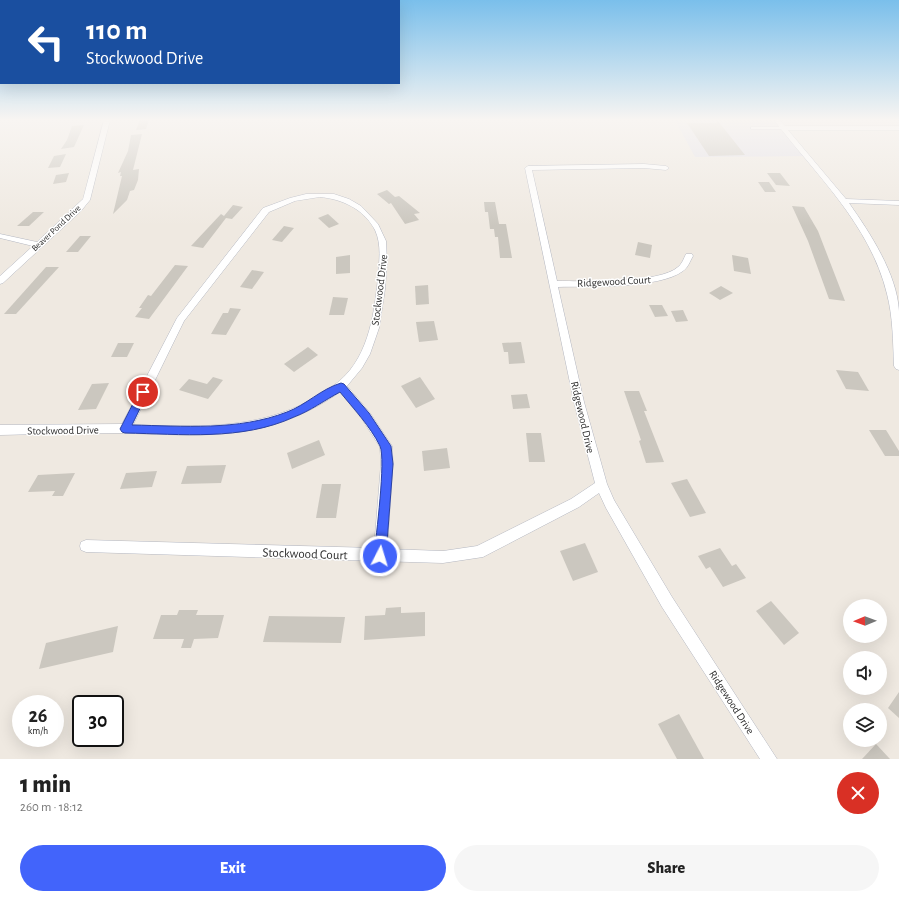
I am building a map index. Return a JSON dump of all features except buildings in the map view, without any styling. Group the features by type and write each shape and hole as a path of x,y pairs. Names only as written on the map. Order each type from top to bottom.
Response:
{"street":[{"name":"Beaver Pond Drive","path":"0,281 86,200 98,155"},
{"path":"807,155 845,201 871,243 887,280 891,296 897,332 899,366"},
{"name":"Ridgewood Drive","path":"666,168 644,166 528,168 579,402 601,485 610,504 667,602 769,759"},
{"name":"Stockwood Drive","path":"0,430 125,429 206,431 260,425 291,415 341,386 359,364 368,349 376,325 384,251 377,227 362,209 350,201 330,196 316,195 300,197 282,202 266,210 180,320 125,429"},
{"path":"845,201 899,203"},
{"path":"0,236 38,245"},
{"name":"Ridgewood Court","path":"553,284 650,280 671,275 680,270 689,256"},
{"path":"341,386 366,416 386,446 387,464 380,556"},
{"name":"Stockwood Court","path":"86,546 443,557 478,552 575,503 601,485"}],"shaded area":[{"path":"694,155 807,156 695,157"}],"route":[{"path":"143,392 125,429 206,431 260,425 291,415 341,386 366,416 386,446 387,464 385,504 380,556"}]}
